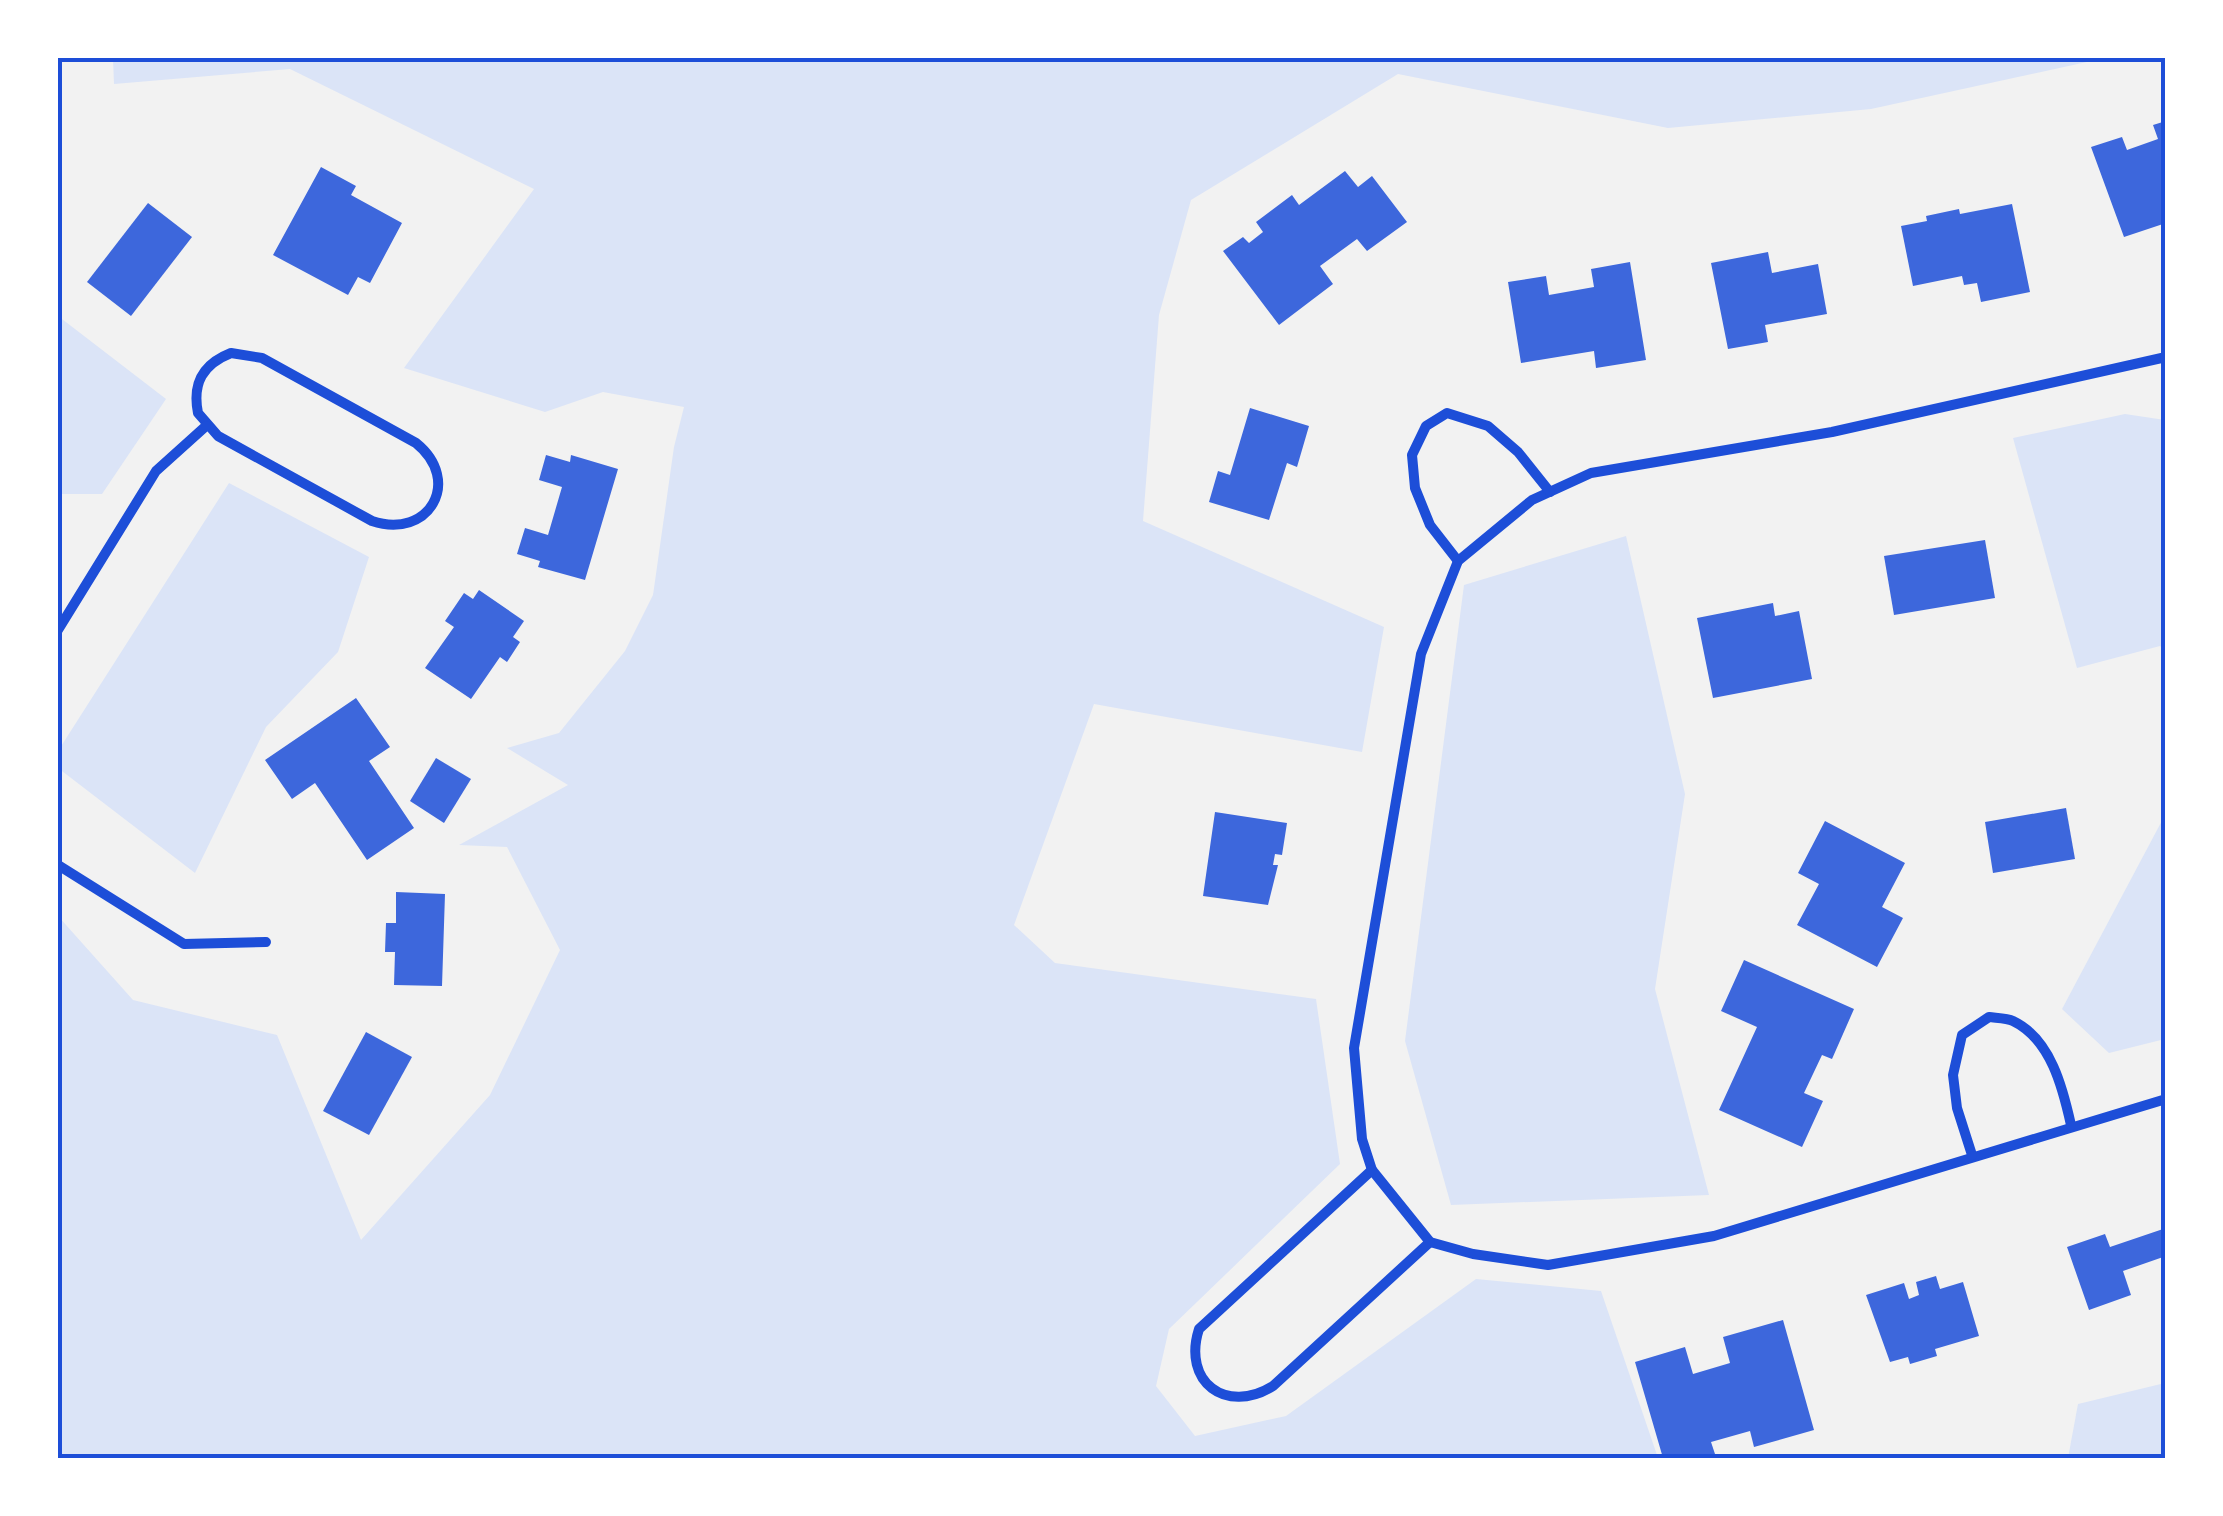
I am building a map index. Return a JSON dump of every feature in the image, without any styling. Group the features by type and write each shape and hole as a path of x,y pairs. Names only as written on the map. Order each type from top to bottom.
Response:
{"street":[{"path":"247,353 416,443 436,466 436,496 418,520 388,526 372,521 206,426 198,413 197,382 217,358 247,353"},
{"path":"2166,358 1832,432 1591,474 1532,500 1458,560 1421,654 1354,1048 1362,1139 1372,1170 1430,1242 1474,1254 1548,1265 1714,1236 2166,1099"},
{"path":"1458,560 1430,525 1415,488 1412,455 1426,426 1447,414 1488,426 1518,452 1550,492"},
{"path":"58,630 156,471 206,426"},
{"path":"58,865 184,944 266,942"},
{"path":"1972,1155 1957,1108 1953,1076 1962,1035 1989,1017 2014,1022 2040,1044 2062,1082 2071,1126"},
{"path":"1372,1170 1199,1330 1194,1362 1201,1376 1212,1389 1226,1396 1243,1399 1259,1395 1430,1242"}],"shaded area":[{"path":"113,58 2105,58 1871,109 1668,128 1398,74 1191,200 1159,315 1143,521 1384,627 1362,752 1094,704 1014,925 1055,963 1316,999 1340,1164 1169,1329 1156,1386 1195,1436 1286,1416 1476,1279 1601,1291 1658,1458 58,1458 58,916 133,1000 277,1035 361,1240 490,1095 560,950 507,847 459,845 568,785 507,748 559,733 625,651 653,595 674,447 684,407 603,392 545,412 404,368 534,189 290,69 114,84"},
{"path":"58,316 166,399 102,494 58,494"},
{"path":"2125,414 2165,420 2165,651 2160,646 2077,668 2013,438"},
{"path":"229,483 369,557 338,652 266,727 195,873 58,768 58,751"},
{"path":"1626,536 1685,794 1655,989 1709,1195 1451,1205 1405,1041 1464,585"},
{"path":"2165,815 2165,1039 2109,1053 2062,1009"},
{"path":"2165,1383 2165,1458 2068,1458 2078,1404"}],"building":[{"path":"2166,121 2166,223 2124,237 2091,147 2122,137 2127,150 2158,139 2153,125"},
{"path":"321,167 356,186 351,195 402,223 370,283 358,277 348,295 273,255"},
{"path":"1345,171 1358,187 1372,176 1407,222 1367,251 1357,239 1320,266 1333,284 1279,325 1223,251 1243,237 1249,243 1263,232 1256,222 1292,195 1299,205"},
{"path":"148,203 192,237 131,316 87,282"},
{"path":"2012,204 2030,292 1981,302 1977,283 1964,285 1962,276 1913,286 1901,226 1959,209 1960,214"},
{"path":"1768,252 1772,273 1818,264 1827,314 1765,325 1768,342 1728,349 1711,263"},
{"path":"1630,262 1646,360 1596,368 1594,351 1521,363 1508,282 1546,276 1549,295 1594,287 1591,269"},
{"path":"1250,408 1309,426 1297,467 1287,463 1269,520 1209,502 1218,471 1230,475"},
{"path":"546,455 570,462 571,455 618,469 585,580 538,567 540,561 517,554 525,528 548,535 562,487 539,480"},
{"path":"1985,540 1995,598 1894,615 1884,556"},
{"path":"479,590 524,621 513,637 520,642 507,662 500,657 471,699 425,668 454,627 445,621 464,593 473,599"},
{"path":"1773,603 1775,616 1799,611 1812,679 1713,698 1697,618"},
{"path":"356,698 390,747 369,761 414,828 367,860 315,783 292,799 265,760"},
{"path":"436,758 471,779 444,823 410,801"},
{"path":"2066,808 2075,859 1993,873 1985,822"},
{"path":"1215,812 1287,823 1282,855 1275,854 1273,865 1278,865 1268,905 1203,896"},
{"path":"1825,821 1905,863 1882,907 1903,918 1877,967 1797,925 1819,884 1798,873"},
{"path":"396,892 445,894 442,986 394,985 395,952 385,952 386,923 396,923"},
{"path":"1744,960 1854,1009 1832,1059 1822,1055 1804,1093 1823,1101 1802,1147 1719,1110 1757,1027 1721,1011"},
{"path":"366,1032 412,1057 369,1135 323,1111"},
{"path":"2166,1228 2166,1256 2123,1271 2131,1295 2089,1310 2067,1247 2105,1234 2110,1247"},
{"path":"1936,1276 1940,1289 1963,1282 1979,1336 1935,1349 1937,1356 1910,1364 1908,1357 1890,1362 1866,1295 1904,1283 1909,1299 1919,1295 1916,1282"},
{"path":"1783,1320 1814,1430 1754,1447 1750,1431 1711,1442 1716,1457 1663,1458 1635,1362 1685,1347 1693,1374 1730,1363 1723,1337"}]}
